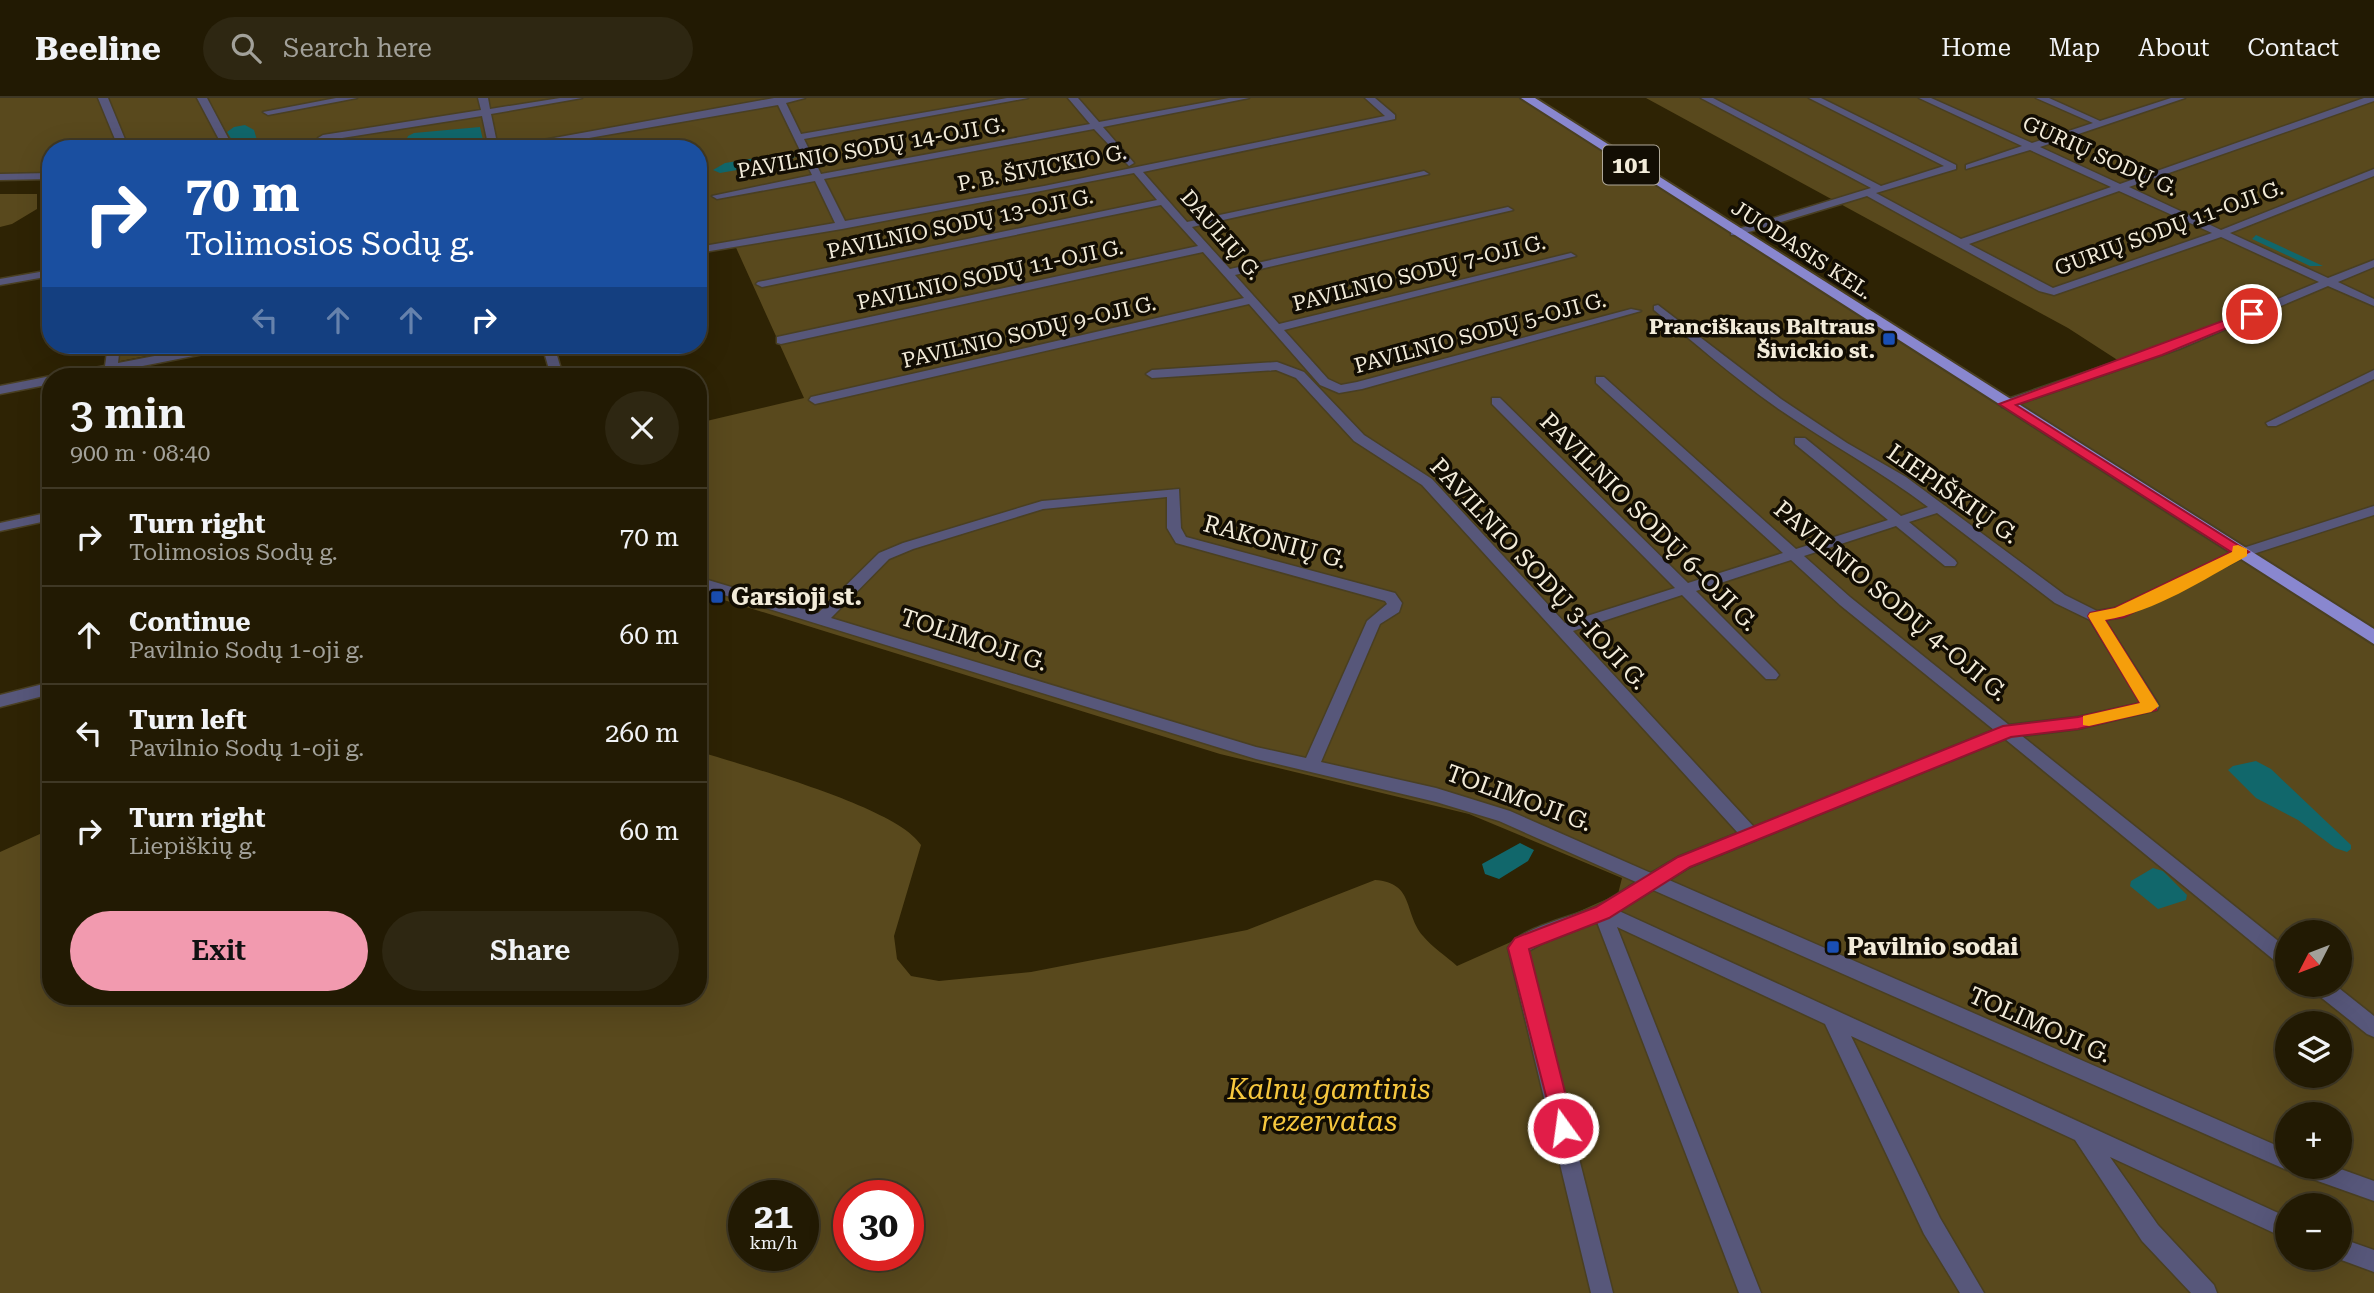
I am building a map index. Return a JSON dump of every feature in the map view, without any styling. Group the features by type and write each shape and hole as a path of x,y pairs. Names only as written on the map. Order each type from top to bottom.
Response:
{"main road":[{"name":"JUODASIS KEL.","path":"1527,98 2374,638"}],"street":[{"path":"103,98 120,140"},
{"path":"202,98 224,140"},
{"path":"268,112 352,98"},
{"path":"483,98 492,140"},
{"path":"323,138 576,98"},
{"path":"560,140 800,98"},
{"path":"799,137 1023,98"},
{"name":"DAULIŲ G.","path":"1073,98 1324,382 1334,388"},
{"name":"PAVILNIO SODŲ 14-OJI G.","path":"717,196 1244,98"},
{"name":"P. B. ŠIVICKIO G.","path":"707,248 842,226 1133,166 1392,117 1370,98"},
{"path":"1706,98 1882,190"},
{"path":"1735,233 1953,167 1814,98"},
{"name":"GURIŲ SODŲ G.","path":"1924,98 2374,303"},
{"path":"2042,98 2095,121"},
{"path":"1969,167 2180,98"},
{"path":"1958,244 2373,98"},
{"path":"780,100 842,226"},
{"name":"GURIŲ SODŲ 11-OJI G.","path":"1870,194 1958,244 2043,289 2054,292 2222,233 2374,172"},
{"path":"1186,225 1424,174"},
{"path":"0,177 42,176"},
{"name":"PAVILNIO SODŲ 13-OJI G.","path":"762,284 1165,201"},
{"path":"1228,273 1508,210"},
{"name":"PAVILNIO SODŲ 11-OJI G.","path":"781,340 1206,248"},
{"name":"PAVILNIO SODŲ 7-OJI G.","path":"1277,328 1571,256"},
{"path":"2006,404 2175,346 2374,263"},
{"path":"0,282 42,275"},
{"name":"PAVILNIO SODŲ 9-OJI G.","path":"815,400 1252,300"},
{"name":"LIEPIŠKIŲ G.","path":"1658,308 1777,402 1842,446 1901,480 2060,599 2095,616"},
{"name":"PAVILNIO SODŲ 5-OJI G.","path":"1334,388 1359,386 1635,311"},
{"path":"128,368 190,354"},
{"name":"PAVILNIO SODŲ 3-IOJI G.","path":"1152,373 1277,366 1290,369 1310,385 1359,438 1427,482 1751,835"},
{"path":"2272,423 2374,374"},
{"name":"PAVILNIO SODŲ 4-OJI G.","path":"1600,380 1845,601 2009,731 2275,949"},
{"path":"0,390 42,382"},
{"name":"PAVILNIO SODŲ 6-OJI G.","path":"1496,401 1771,676"},
{"path":"1800,441 1950,563"},
{"name":"RAKONIŲ G.","path":"821,619 884,556 908,546 1042,505 1174,492 1174,528 1181,540 1390,597 1395,603 1374,621 1311,766"},
{"path":"1562,629 1939,508"},
{"path":"1602,1293 1517,948 1536,937 1602,912 1684,862 2009,731 2078,723 2151,706 2095,616 2118,613 2242,552 2374,510"},
{"path":"0,527 42,518"},
{"name":"TOLIMOJI G.","path":"707,585 1256,753 1468,803 1653,879 1969,1022 2275,1155"},
{"path":"0,701 42,690"},
{"path":"1602,912 1834,1022 2275,1223"},
{"path":"1602,912 1750,1293"},
{"path":"2336,998 2374,1028"},
{"path":"1834,1022 1932,1226 1973,1293"},
{"path":"2083,1135 2150,1233 2206,1293"},
{"path":"2338,1179 2374,1192"},
{"path":"2352,1253 2374,1261"}],"green space":[{"name":"Kalnų gamtinis rezervatas","path":"0,98 1520,98 2374,644 2374,1293 0,1293 0,852 42,833 42,1005 707,1005 707,754 853,803 907,831 921,845 894,936 897,959 911,976 939,981 1031,972 1247,930 1375,880 1397,887 1423,936 1457,966 1618,894 1622,878 1469,814 1220,754 707,595 707,421 804,398 733,241 707,246 707,140 42,140 42,178 0,180"},
{"path":"1646,98 2374,98 2374,632 2008,400 2119,361 2068,328"},
{"path":"0,194 37,194 37,209 12,224 0,227"},
{"path":"107,354 157,354 105,364"}],"water":[{"path":"245,125 254,130 257,140 232,140 227,132 234,127"},
{"path":"480,127 483,140 406,140 414,133"},
{"path":"787,153 795,157 789,161 720,173 713,170 725,163"},
{"path":"2256,235 2323,266 2310,266 2252,239"},
{"path":"2256,761 2271,769 2351,845 2351,849 2347,852 2335,848 2298,820 2256,798 2228,770 2233,766"},
{"path":"1520,843 1534,850 1528,861 1499,879 1485,874 1482,864"},
{"path":"2153,868 2163,871 2187,895 2186,900 2158,909 2130,886 2131,881"}],"slow traffic":[{"path":"2089,720 2151,706 2095,616 2118,613 2174,588 2242,552 2238,550"}],"place":[{"name":"Pranciškaus Baltraus Šivickio st.","path":"1889,339"},
{"name":"Garsioji st.","path":"717,597"},
{"name":"Pavilnio sodai","path":"1833,947"}],"route":[{"path":"1563,1128 1517,948 1522,943 1602,912 1684,862 1867,785 2009,731 2078,723 2151,706 2095,616 2118,613 2174,588 2242,552 2006,404 2175,346 2252,314"}]}
